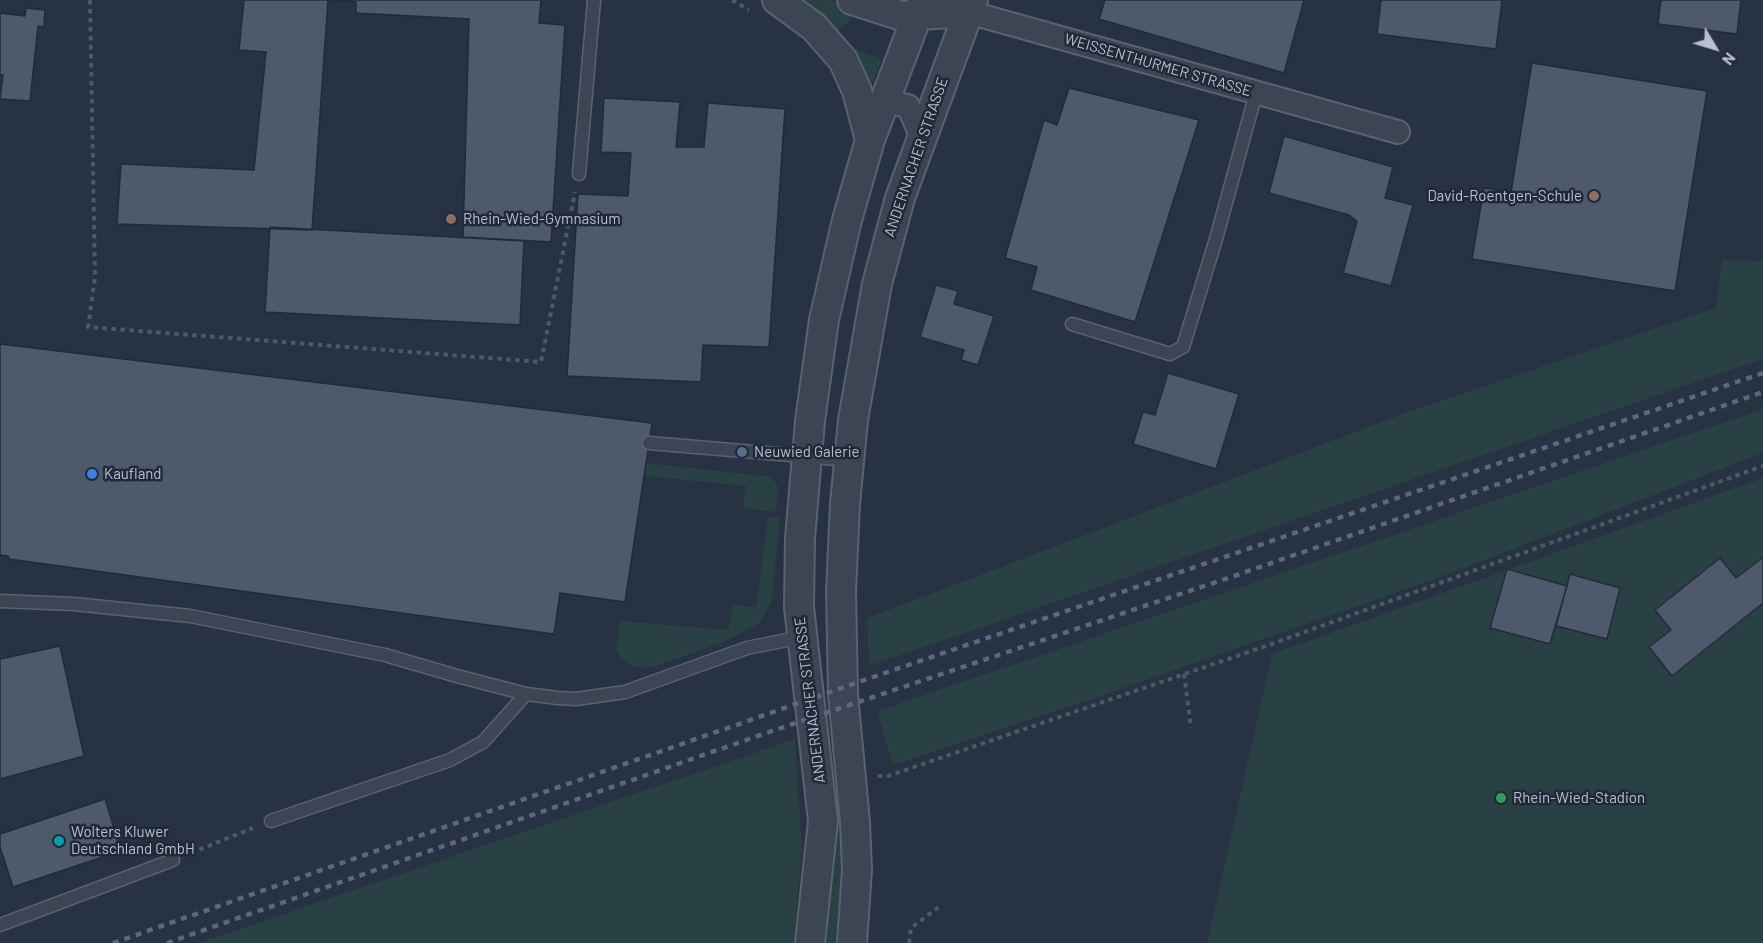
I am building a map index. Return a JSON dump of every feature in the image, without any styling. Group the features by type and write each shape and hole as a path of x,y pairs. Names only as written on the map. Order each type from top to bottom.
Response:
{"street":[{"name":"WEISSENTHURMER STRASSE","path":"852,0 886,12 971,6 1256,93 1398,132"},
{"path":"764,6 814,27 843,60 857,91 870,140"},
{"name":"ANDERNACHER STRASSE","path":"852,943 856,870 852,777 841,662 841,591 849,460 860,378 877,284 900,198 921,135 971,6"},
{"name":"ANDERNACHER STRASSE","path":"810,943 823,821 802,637 800,538 807,457 824,320 845,228 870,140 920,8"},
{"path":"882,110 892,103 909,106 921,135"}],"lane":[{"path":"579,174 594,0"},
{"path":"1072,324 1170,354 1183,347 1216,239 1256,93"},
{"path":"649,443 849,460"},
{"path":"0,601 74,604 190,616 385,655 526,694 576,699 625,692 747,648 802,637"},
{"path":"271,821 450,760 483,742 526,694"},
{"path":"0,925 173,860"}],"path":[{"path":"90,0 95,277 88,327 541,362 562,247 579,174"},
{"path":"732,0 764,6"},
{"path":"852,777 888,776 1184,674 1763,466"},
{"path":"1184,674 1191,728"},
{"path":"173,860 271,821"},
{"path":"909,943 911,928 940,906"}],"green space":[{"path":"799,0 829,0 854,10 849,22 836,32"},
{"path":"850,47 882,59 869,93"},
{"path":"1722,260 1763,261 1763,359 869,666 867,618 1410,411 1716,308"},
{"path":"1763,409 1763,453 1438,578 1083,702 893,765 877,711"},
{"path":"646,463 772,477 778,487 776,512 743,508 746,486 644,476"},
{"name":"Rhein-Wied-Stadion","path":"1763,478 1763,943 1207,943 1272,654"},
{"path":"768,517 780,518 772,600 760,623 724,642 650,668 631,666 621,658 616,649 620,621 728,630 733,605 756,607"},
{"path":"795,739 802,849 794,943 199,943"},
{"path":"830,792 840,798 844,823 842,943 820,943"}],"building":[{"path":"244,0 328,0 312,230 117,224 121,164 254,170 266,52 239,50"},
{"path":"328,0 541,0 539,23 565,25 551,242 463,237 469,19 356,13 356,2"},
{"path":"1105,0 1304,0 1284,73 1099,19"},
{"path":"1381,0 1502,0 1496,49 1377,34"},
{"path":"1661,0 1741,0 1737,34 1658,24"},
{"path":"26,8 45,10 44,27 38,26 30,101 0,99 3,75 0,75 0,13 25,16"},
{"path":"1532,63 1707,91 1675,291 1472,259 1484,188 1511,192"},
{"path":"1069,88 1199,120 1135,322 1031,290 1037,267 1005,258 1044,120 1057,125"},
{"path":"604,98 680,102 676,147 704,147 708,103 785,109 769,347 703,345 701,382 567,376 578,194 628,196 631,153 601,152"},
{"path":"1284,136 1393,167 1385,198 1413,205 1391,286 1343,273 1357,221 1349,215 1269,193"},
{"path":"270,227 524,241 520,325 265,312"},
{"path":"936,285 958,291 954,304 994,316 978,365 961,360 964,350 920,337"},
{"path":"0,344 652,423 625,602 560,593 554,634 9,559 8,556 0,555"},
{"path":"1168,373 1239,394 1216,469 1133,444 1143,412 1155,415"},
{"path":"1763,557 1763,603 1672,676 1649,647 1671,630 1655,610 1720,558 1736,578"},
{"path":"1507,569 1567,586 1550,644 1490,628"},
{"path":"1570,574 1620,588 1607,639 1556,626"},
{"path":"60,646 84,756 0,779 0,659"},
{"name":"Wolters Kluwer Deutschland GmbH","path":"105,799 121,851 13,887 0,847 0,834"}],"railway":[{"path":"113,943 879,675 1763,373"},
{"path":"167,943 769,732 1237,575 1763,392"}],"place":[{"name":"David-Roentgen-Schule","path":"1594,196"},
{"name":"Rhein-Wied-Gymnasium","path":"451,219"},
{"name":"Neuwied Galerie","path":"742,452"},
{"name":"Kaufland","path":"92,474"},
{"name":"Rhein-Wied-Stadion","path":"1501,798"},
{"name":"Wolters Kluwer Deutschland GmbH","path":"59,841"}]}
